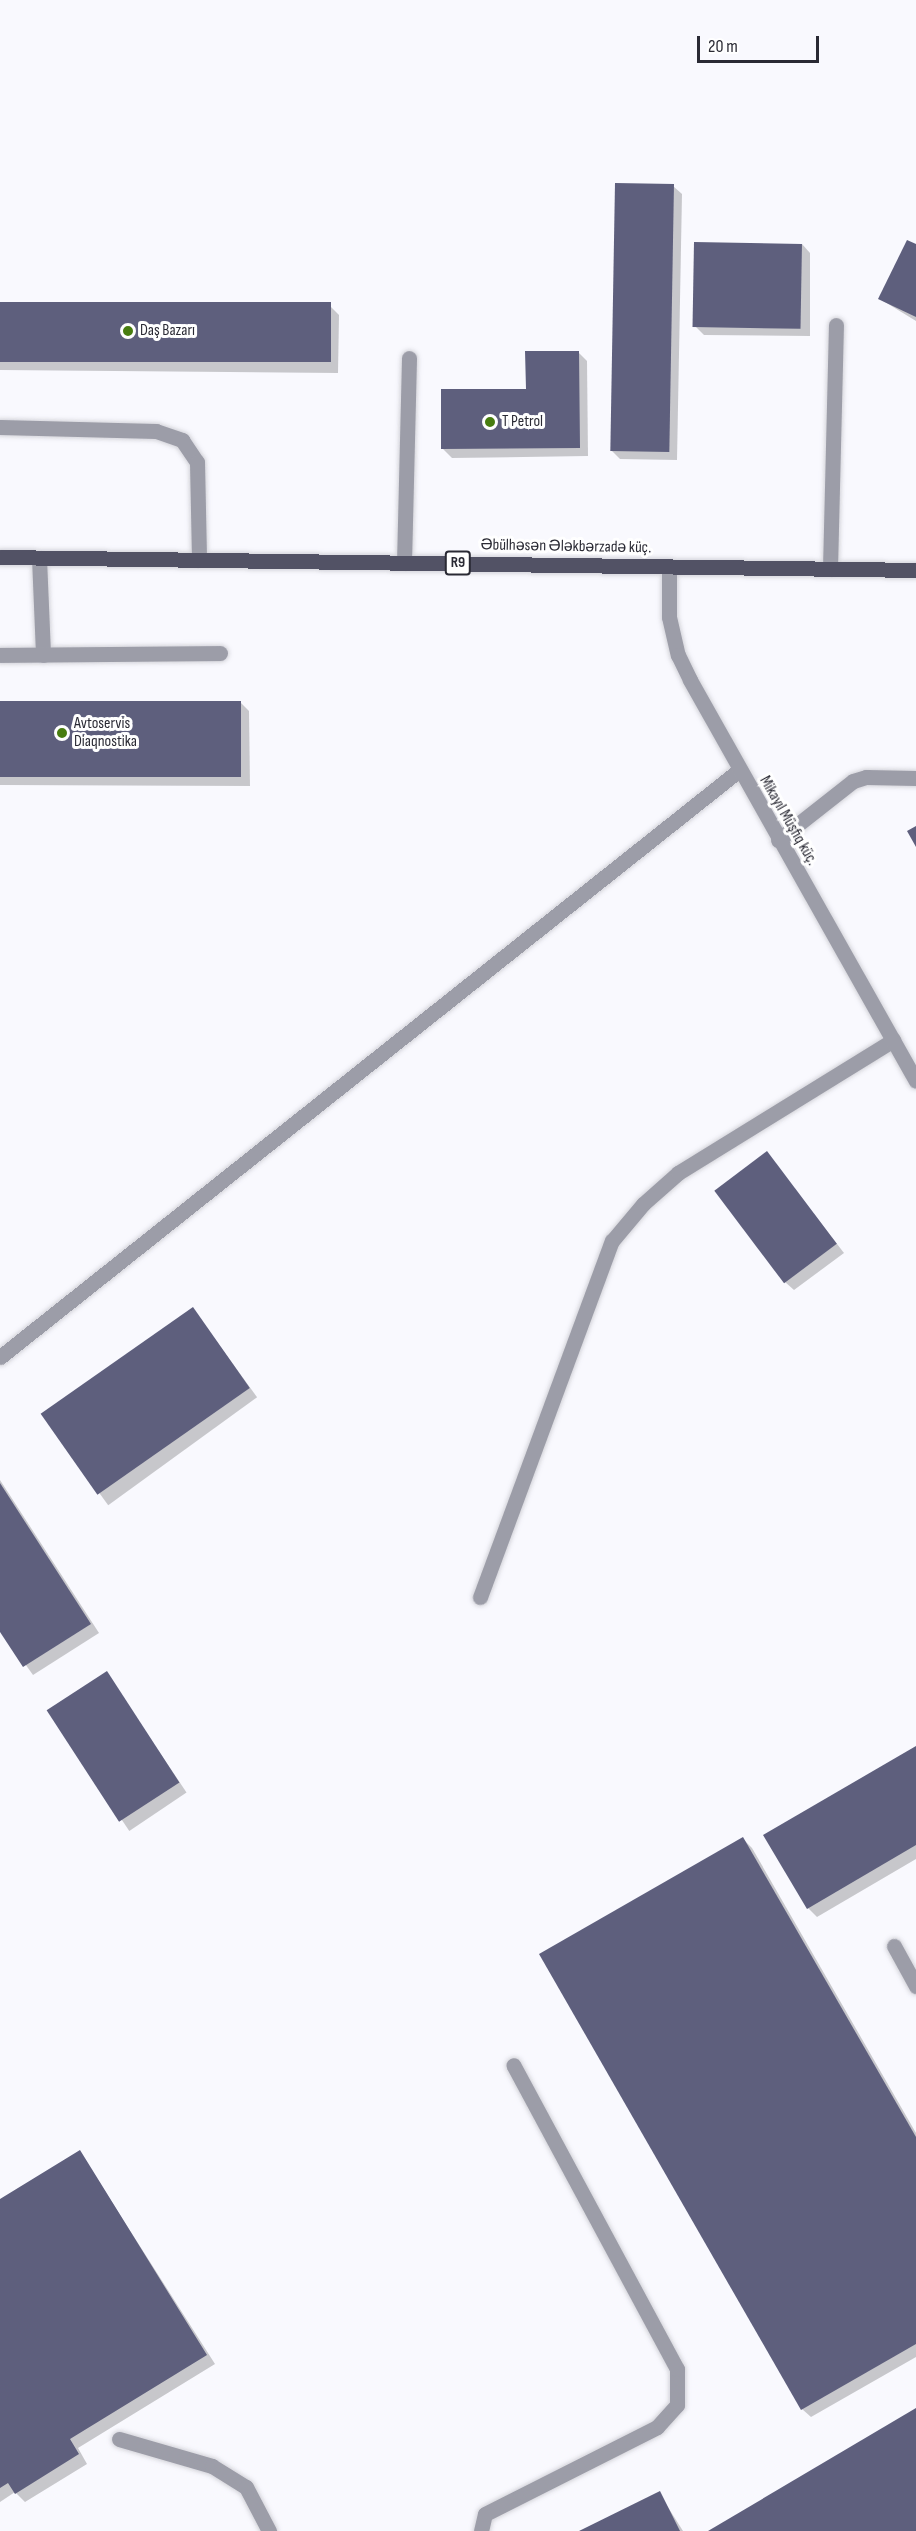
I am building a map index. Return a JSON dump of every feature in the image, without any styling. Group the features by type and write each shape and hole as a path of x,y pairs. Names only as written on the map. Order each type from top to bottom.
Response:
{"main road":[{"name":"Əbülhəsən Ələkbərzadə küç.","path":"0,557 916,570"}],"street":[{"path":"830,568 836,325"},
{"path":"404,563 409,358"},
{"path":"0,427 156,431 182,440 197,462 198,560"},
{"path":"39,558 43,655"},
{"name":"Mikayıl Müşfiq küç.","path":"669,567 669,617 678,655 738,771 916,1081"},
{"path":"0,655 220,653"},
{"path":"0,1357 738,771"},
{"path":"778,840 853,781 866,777 916,778"},
{"path":"480,1597 612,1240 643,1204 678,1173 893,1040"},
{"path":"894,1946 916,1986"},
{"path":"481,2531 485,2514 657,2427 677,2405 677,2369 513,2065"},
{"path":"120,2439 212,2466 246,2487 269,2531"}],"building":[{"path":"615,183 674,184 669,452 610,451"},
{"path":"907,240 916,244 916,317 878,299"},
{"path":"694,242 802,244 801,329 693,327"},
{"path":"0,302 331,302 331,362 0,362"},
{"path":"525,351 579,351 580,448 441,449 441,389 526,389"},
{"path":"0,701 241,701 241,777 0,777"},
{"path":"916,826 916,847 907,831"},
{"path":"767,1151 837,1244 784,1283 714,1191"},
{"path":"193,1307 250,1388 97,1495 41,1414"},
{"path":"0,1483 91,1624 23,1667 0,1632"},
{"path":"107,1671 179,1783 119,1822 47,1710"},
{"path":"916,1746 916,1845 807,1909 763,1835"},
{"path":"743,1837 916,2137 916,2344 801,2410 539,1954"},
{"path":"80,2150 207,2355 70,2439 79,2454 15,2494 8,2483 0,2488 0,2199"},
{"path":"916,2408 916,2531 708,2531"},
{"path":"660,2491 680,2531 579,2531"}],"place":[{"name":"Daş Bazarı","path":"128,331"},
{"name":"T Petrol","path":"490,422"},
{"name":"Avtoservis Diaqnostika","path":"62,733"}]}
